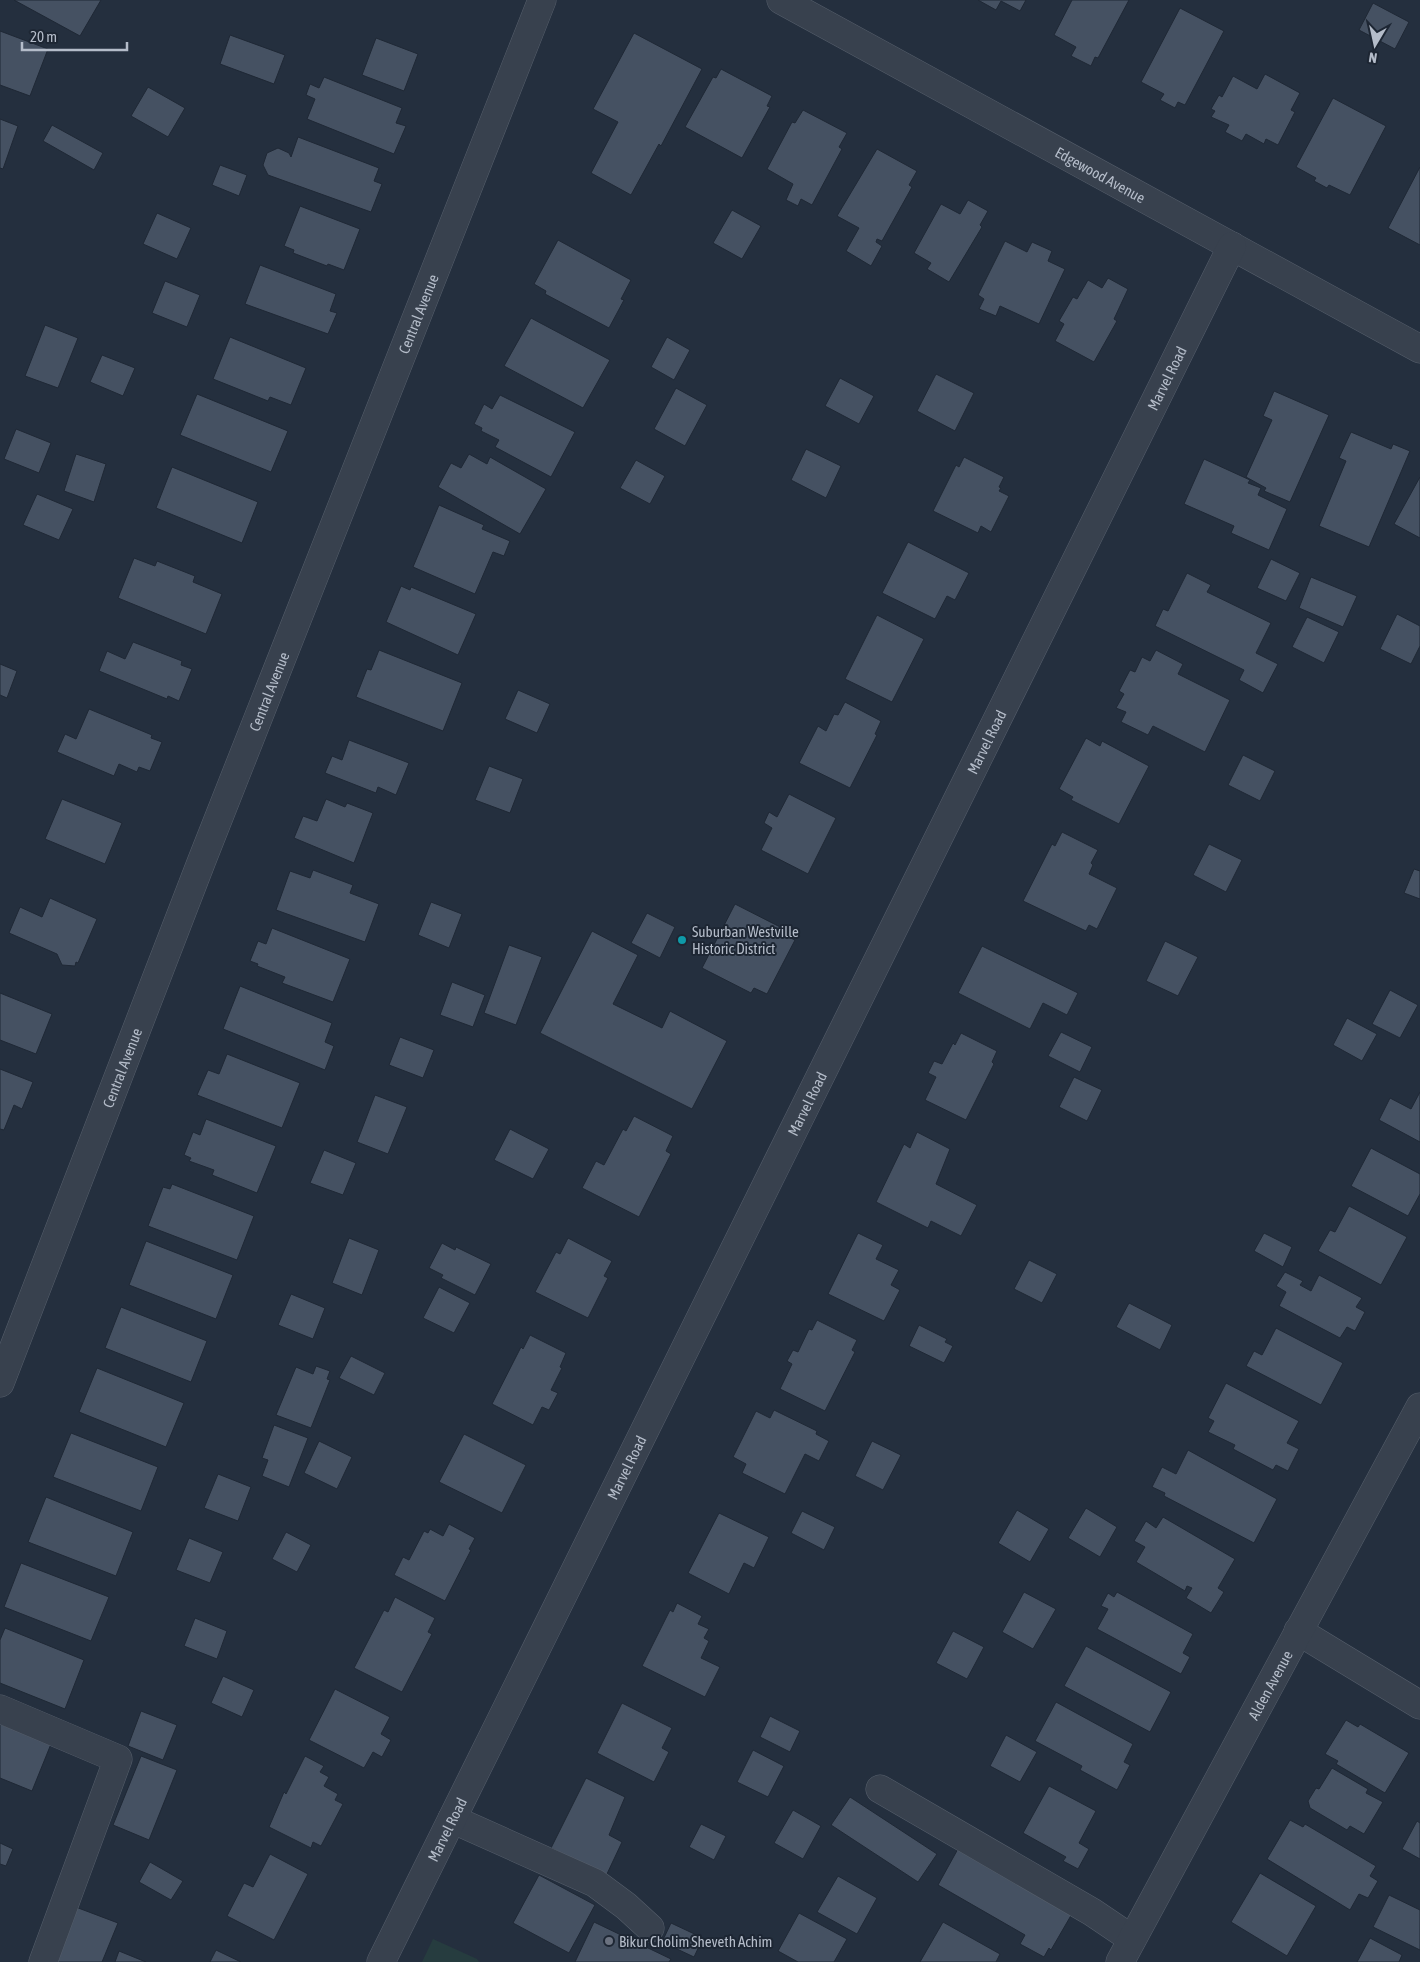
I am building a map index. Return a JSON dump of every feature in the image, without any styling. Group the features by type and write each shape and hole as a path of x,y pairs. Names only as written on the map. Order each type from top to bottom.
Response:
{"street":[{"name":"Central Avenue","path":"0,1382 205,851 542,0"},
{"name":"Edgewood Avenue","path":"781,0 1420,349"},
{"name":"Marvel Road","path":"381,1962 1232,246"},
{"name":"Alden Avenue","path":"1126,1950 1420,1407"},
{"path":"1298,1631 1420,1705"},
{"path":"0,1709 118,1759 42,1962"},
{"path":"880,1789 1092,1912 1126,1950"},
{"path":"452,1819 595,1883 626,1906 650,1928"}],"green space":[{"path":"433,1939 477,1959 479,1962 422,1962"}],"building":[{"path":"14,0 101,0 80,36"},
{"path":"978,0 1026,0 1020,11 1001,1 996,10"},
{"path":"1072,0 1129,0 1098,58 1095,57 1091,66 1071,56 1076,47 1054,35"},
{"path":"1373,3 1409,22 1395,49 1359,30"},
{"path":"1180,8 1224,31 1185,105 1178,102 1175,108 1160,100 1164,94 1141,82"},
{"path":"0,31 48,49 30,96 0,85"},
{"path":"634,33 702,69 661,146 659,144 631,195 591,173 618,122 593,109"},
{"path":"230,35 285,55 274,84 220,64"},
{"path":"376,38 418,54 404,91 362,75"},
{"path":"721,69 772,96 767,106 770,107 742,158 685,127 713,77 716,78"},
{"path":"1265,74 1300,93 1291,110 1295,112 1278,145 1266,139 1264,144 1246,134 1242,141 1225,132 1229,125 1211,117 1215,111 1211,109 1219,95 1222,97 1233,76 1257,89"},
{"path":"324,77 402,108 396,123 406,126 394,154 307,119 315,99 306,95 310,84 319,88"},
{"path":"148,87 185,108 168,137 131,116"},
{"path":"1333,98 1386,126 1350,195 1329,185 1327,188 1314,181 1316,178 1296,167"},
{"path":"803,110 847,133 839,147 842,149 812,205 801,199 798,206 786,200 793,184 767,169 792,122 795,123"},
{"path":"0,119 18,126 3,169 0,168"},
{"path":"52,125 103,153 94,170 43,141"},
{"path":"298,137 379,168 374,181 382,184 371,212 268,175 263,165 267,153 278,148 289,153 291,157"},
{"path":"877,149 917,171 909,185 912,187 882,241 877,239 876,242 882,246 871,266 846,251 859,228 837,216"},
{"path":"220,165 247,175 239,196 212,185"},
{"path":"1420,167 1420,245 1388,228"},
{"path":"968,200 988,211 980,225 982,227 949,282 927,269 931,263 914,253 941,204 960,214"},
{"path":"300,206 360,229 344,270 328,264 327,266 293,253 294,250 284,246"},
{"path":"732,210 761,226 742,259 713,243"},
{"path":"157,213 191,228 177,259 143,244"},
{"path":"558,240 631,280 621,299 624,300 609,328 545,294 546,291 534,284"},
{"path":"1005,241 1027,252 1032,242 1052,251 1048,261 1065,269 1039,324 1000,306 996,316 979,309 984,299 978,295"},
{"path":"260,265 336,294 330,311 337,313 328,334 245,304"},
{"path":"1108,278 1128,289 1114,319 1117,321 1094,362 1055,341 1064,324 1059,321 1073,297 1077,299 1088,280 1102,288"},
{"path":"165,281 200,295 187,327 152,313"},
{"path":"531,318 610,360 583,408 504,366"},
{"path":"45,325 78,338 58,388 25,376"},
{"path":"230,337 306,368 291,405 270,397 268,401 213,379"},
{"path":"667,337 690,350 674,380 651,367"},
{"path":"102,355 135,368 123,396 90,382"},
{"path":"936,374 974,393 955,431 917,411"},
{"path":"840,378 874,396 859,424 825,406"},
{"path":"676,388 707,405 685,446 654,429"},
{"path":"1274,391 1329,415 1290,502 1264,491 1266,488 1246,477 1272,420 1263,416"},
{"path":"197,394 288,431 271,472 180,435"},
{"path":"500,395 575,432 551,477 495,447 499,440 481,431 482,428 474,424 484,404 492,409"},
{"path":"16,429 51,443 39,473 4,459"},
{"path":"1351,432 1391,449 1393,444 1410,451 1369,547 1319,526 1346,461 1339,458"},
{"path":"806,449 841,466 826,498 791,480"},
{"path":"76,454 106,464 94,502 64,491"},
{"path":"469,454 487,464 490,457 546,489 520,534 438,487 451,463 461,468"},
{"path":"964,457 1004,477 999,491 1009,496 991,532 981,526 978,533 933,511 956,465 959,467"},
{"path":"1204,459 1250,480 1248,483 1261,488 1258,495 1287,509 1269,550 1231,533 1234,526 1184,504"},
{"path":"636,460 665,476 650,504 620,488"},
{"path":"172,467 258,502 242,543 156,508"},
{"path":"1420,477 1420,538 1394,524"},
{"path":"37,494 73,509 59,540 23,525"},
{"path":"439,505 484,525 482,529 510,541 504,556 493,552 475,594 413,567"},
{"path":"908,542 969,573 955,600 947,596 935,619 882,593"},
{"path":"134,558 155,566 157,561 195,576 193,582 222,594 206,634 118,598"},
{"path":"1271,559 1300,573 1286,601 1257,588"},
{"path":"1187,573 1211,585 1207,592 1271,623 1256,653 1278,664 1263,693 1239,680 1244,670 1155,626 1163,609 1168,611"},
{"path":"1311,577 1357,596 1343,627 1299,608"},
{"path":"401,586 410,590 411,587 476,614 458,655 386,622"},
{"path":"1397,614 1420,626 1420,646 1411,664 1380,649"},
{"path":"877,615 924,639 892,702 845,679"},
{"path":"1307,617 1339,632 1324,663 1292,647"},
{"path":"133,642 182,661 181,665 192,669 179,701 168,696 167,699 99,671 107,651 125,659"},
{"path":"379,650 462,683 443,731 356,697 367,669 371,670"},
{"path":"1156,650 1183,664 1178,674 1230,700 1205,752 1153,726 1148,735 1121,722 1126,712 1116,708 1124,694 1119,691 1130,670 1135,672 1142,657 1150,661"},
{"path":"0,664 17,671 7,698 0,695"},
{"path":"518,690 550,704 537,733 505,719"},
{"path":"845,702 881,721 875,734 877,735 850,788 799,763 818,726 826,731 834,714 838,715"},
{"path":"89,709 152,735 151,738 162,742 150,771 139,767 137,772 119,764 114,776 57,752 65,734 76,739"},
{"path":"1086,738 1100,746 1102,741 1149,766 1119,824 1071,800 1073,797 1059,789"},
{"path":"349,740 409,763 396,795 378,787 376,793 325,773 332,756 342,760"},
{"path":"1243,755 1275,771 1260,801 1228,785"},
{"path":"489,766 523,779 510,813 475,800"},
{"path":"789,794 836,818 808,874 761,850 772,828 764,823 769,812 777,817"},
{"path":"62,799 122,823 105,864 45,839"},
{"path":"326,799 345,807 347,803 373,813 354,863 294,838 303,816 317,821"},
{"path":"1062,832 1098,850 1091,863 1093,865 1089,874 1117,888 1097,929 1089,925 1086,931 1023,901 1052,844 1055,846"},
{"path":"1209,844 1242,860 1226,892 1193,875"},
{"path":"1414,869 1420,871 1420,899 1404,893"},
{"path":"313,870 353,885 350,893 379,904 365,942 276,910 290,871 310,878"},
{"path":"50,898 97,919 75,966 62,965 57,954 9,933 20,907 42,917"},
{"path":"431,902 462,914 449,948 418,935"},
{"path":"735,904 784,929 782,934 795,940 767,994 754,988 751,993 702,968"},
{"path":"647,913 675,927 660,958 631,943"},
{"path":"272,928 350,959 333,1002 282,983 285,977 257,966 258,964 250,961 258,941 266,944"},
{"path":"592,931 638,955 613,1004 662,1028 670,1011 727,1041 692,1109 540,1033"},
{"path":"1165,941 1198,957 1178,996 1146,981"},
{"path":"509,945 542,957 516,1025 484,1013"},
{"path":"982,946 1078,993 1067,1015 1043,1003 1030,1029 958,993"},
{"path":"452,982 485,995 473,1027 440,1015"},
{"path":"240,986 332,1023 325,1042 334,1046 325,1070 223,1029"},
{"path":"1390,990 1418,1005 1400,1038 1372,1024"},
{"path":"0,993 52,1014 36,1054 0,1040"},
{"path":"1347,1018 1377,1034 1362,1061 1333,1045"},
{"path":"1061,1032 1092,1047 1080,1072 1048,1056"},
{"path":"961,1033 997,1051 992,1062 994,1064 966,1120 925,1100 936,1077 928,1073 934,1061 942,1064 953,1043 955,1045"},
{"path":"400,1037 434,1050 423,1078 389,1065"},
{"path":"227,1054 300,1083 282,1128 197,1095 208,1070 219,1074"},
{"path":"0,1069 33,1082 22,1109 14,1105 4,1130 0,1129"},
{"path":"1074,1077 1102,1090 1087,1121 1059,1107"},
{"path":"1420,1092 1420,1142 1379,1120 1390,1098 1411,1109"},
{"path":"375,1095 407,1107 388,1154 357,1142"},
{"path":"634,1116 673,1136 666,1151 671,1154 639,1217 582,1188 596,1161 604,1165 623,1129 626,1131"},
{"path":"206,1119 276,1146 257,1193 212,1175 214,1170 189,1161 191,1158 184,1155 193,1132 200,1135"},
{"path":"510,1129 549,1149 533,1179 494,1160"},
{"path":"917,1132 950,1149 936,1184 977,1205 961,1236 931,1221 928,1228 876,1202 904,1144 910,1148"},
{"path":"1371,1148 1420,1174 1420,1194 1408,1216 1351,1186"},
{"path":"324,1150 356,1163 343,1195 310,1183"},
{"path":"172,1184 254,1216 237,1260 148,1226 163,1187 170,1189"},
{"path":"1349,1206 1407,1237 1381,1285 1318,1251 1330,1230 1335,1232"},
{"path":"858,1233 883,1245 876,1259 899,1270 891,1285 900,1290 884,1321 828,1294"},
{"path":"1264,1233 1292,1247 1283,1267 1254,1251"},
{"path":"349,1238 379,1250 362,1295 332,1283"},
{"path":"568,1238 612,1261 604,1276 608,1278 588,1318 535,1292 556,1252 560,1254"},
{"path":"146,1241 233,1275 216,1319 129,1285"},
{"path":"442,1243 455,1250 456,1247 491,1264 475,1295 441,1278 443,1275 429,1268"},
{"path":"1029,1260 1057,1274 1042,1303 1014,1289"},
{"path":"1285,1272 1303,1281 1300,1285 1311,1291 1319,1275 1362,1298 1356,1307 1365,1312 1355,1331 1347,1327 1340,1338 1279,1306 1286,1292 1276,1286"},
{"path":"439,1287 470,1303 454,1333 423,1318"},
{"path":"291,1294 325,1308 313,1339 278,1325"},
{"path":"1129,1303 1172,1325 1160,1350 1116,1327"},
{"path":"121,1307 207,1341 191,1382 105,1348"},
{"path":"817,1320 857,1340 852,1350 855,1352 825,1411 780,1389 792,1364 787,1361 793,1350 798,1352 809,1329 812,1330"},
{"path":"919,1325 947,1339 945,1342 953,1346 944,1363 909,1346"},
{"path":"1276,1328 1343,1363 1321,1405 1246,1366 1254,1351 1262,1355"},
{"path":"530,1335 566,1353 560,1367 562,1368 551,1390 558,1393 549,1410 542,1407 533,1425 492,1404 521,1347 523,1349"},
{"path":"351,1356 385,1373 374,1395 339,1378"},
{"path":"316,1366 330,1371 327,1379 330,1380 311,1428 276,1415 296,1367 313,1374"},
{"path":"97,1368 184,1403 166,1447 79,1412"},
{"path":"1226,1383 1299,1421 1287,1443 1299,1449 1288,1471 1276,1465 1273,1470 1233,1449 1235,1445 1208,1432 1214,1421 1208,1418"},
{"path":"774,1410 817,1431 816,1434 829,1441 819,1461 805,1454 785,1494 742,1473 746,1464 733,1457 756,1411 770,1418"},
{"path":"274,1425 308,1438 289,1487 262,1476 268,1460 262,1458"},
{"path":"71,1433 158,1467 141,1511 53,1477"},
{"path":"464,1434 526,1465 502,1513 439,1482"},
{"path":"319,1441 352,1457 337,1489 304,1473"},
{"path":"872,1441 901,1455 883,1490 855,1476"},
{"path":"1188,1450 1277,1499 1254,1543 1164,1496 1165,1493 1152,1487 1162,1467 1176,1474"},
{"path":"218,1474 251,1487 238,1521 204,1508"},
{"path":"46,1497 133,1532 116,1576 28,1542"},
{"path":"1086,1508 1117,1527 1100,1557 1068,1538"},
{"path":"1017,1510 1049,1529 1030,1562 998,1543"},
{"path":"802,1511 835,1527 824,1550 791,1533"},
{"path":"719,1513 769,1537 754,1568 744,1563 729,1594 688,1573"},
{"path":"1163,1517 1235,1559 1218,1588 1224,1592 1211,1613 1186,1598 1192,1588 1187,1586 1185,1591 1136,1562 1145,1547 1134,1541 1146,1521 1156,1528"},
{"path":"449,1524 475,1538 469,1549 471,1550 445,1601 394,1575 403,1557 409,1560 424,1531 428,1533 430,1529 443,1536"},
{"path":"286,1532 311,1545 297,1572 272,1559"},
{"path":"189,1538 223,1552 210,1583 176,1570"},
{"path":"21,1563 109,1597 91,1641 4,1607"},
{"path":"1024,1592 1056,1609 1033,1649 1002,1632"},
{"path":"1117,1592 1193,1634 1183,1653 1190,1657 1181,1674 1097,1629 1108,1609 1101,1606 1108,1593 1114,1597"},
{"path":"395,1597 435,1618 428,1632 432,1634 402,1692 354,1668 384,1610 388,1612"},
{"path":"677,1603 702,1616 698,1624 709,1629 704,1638 709,1641 701,1658 720,1667 705,1697 642,1666 670,1610 673,1612"},
{"path":"195,1618 227,1631 217,1659 184,1646"},
{"path":"5,1628 84,1660 65,1709 0,1683 0,1640"},
{"path":"953,1631 984,1647 967,1679 936,1663"},
{"path":"1086,1646 1171,1692 1150,1732 1064,1686"},
{"path":"223,1676 254,1690 242,1717 211,1703"},
{"path":"335,1689 390,1717 381,1734 391,1740 382,1757 373,1752 364,1768 309,1740"},
{"path":"1056,1702 1133,1744 1124,1762 1130,1765 1117,1790 1080,1770 1082,1766 1035,1741"},
{"path":"622,1703 672,1728 662,1748 669,1752 654,1782 597,1753"},
{"path":"141,1711 177,1725 163,1760 128,1746"},
{"path":"770,1716 800,1731 790,1752 760,1737"},
{"path":"1346,1720 1358,1727 1360,1724 1409,1753 1385,1793 1336,1764 1338,1761 1325,1754"},
{"path":"0,1724 51,1744 32,1791 0,1778"},
{"path":"1006,1735 1037,1752 1020,1782 990,1766"},
{"path":"753,1750 784,1766 768,1797 737,1782"},
{"path":"141,1756 177,1770 149,1840 113,1825"},
{"path":"305,1756 324,1766 320,1772 329,1777 324,1786 338,1794 335,1800 343,1804 321,1846 313,1842 311,1848 269,1827 284,1792 286,1794"},
{"path":"1332,1768 1368,1789 1366,1793 1383,1802 1364,1834 1350,1826 1347,1830 1310,1808 1308,1801 1316,1788 1319,1789"},
{"path":"586,1778 625,1797 609,1835 622,1842 606,1876 551,1848"},
{"path":"1049,1786 1096,1811 1079,1843 1089,1849 1078,1869 1063,1861 1066,1857 1023,1833"},
{"path":"850,1797 937,1854 918,1882 831,1825"},
{"path":"793,1810 821,1826 803,1859 774,1843"},
{"path":"1290,1820 1303,1827 1305,1824 1376,1866 1370,1876 1378,1881 1368,1898 1359,1894 1350,1910 1267,1859"},
{"path":"1417,1821 1420,1823 1420,1859 1402,1849"},
{"path":"701,1824 726,1836 714,1860 689,1847"},
{"path":"0,1843 13,1849 6,1866 0,1864"},
{"path":"959,1847 1073,1912 1051,1950 1049,1948 1044,1957 1020,1944 1025,1935 938,1885"},
{"path":"270,1854 308,1874 274,1940 227,1916 244,1883 253,1887"},
{"path":"150,1862 183,1881 171,1900 139,1882"},
{"path":"1260,1873 1316,1906 1287,1956 1231,1922"},
{"path":"539,1875 595,1905 569,1953 513,1923"},
{"path":"838,1876 877,1898 857,1934 817,1912"},
{"path":"1389,1895 1420,1910 1420,1950 1373,1927"},
{"path":"73,1906 118,1923 102,1962 51,1962"},
{"path":"799,1913 847,1939 834,1962 798,1962 778,1951"},
{"name":"Bikur Cholim Sheveth Achim","path":"594,1922 671,1959 669,1962 575,1962"},
{"path":"943,1922 1000,1954 996,1962 920,1962"},
{"path":"671,1923 703,1938 694,1957 662,1942"},
{"path":"1370,1938 1402,1955 1399,1962 1357,1962"},
{"path":"216,1950 241,1962 210,1962"},
{"path":"119,1951 146,1962 115,1962"}],"place":[{"name":"Suburban Westville Historic District","path":"682,940"},
{"name":"Bikur Cholim Sheveth Achim","path":"609,1941"}]}
